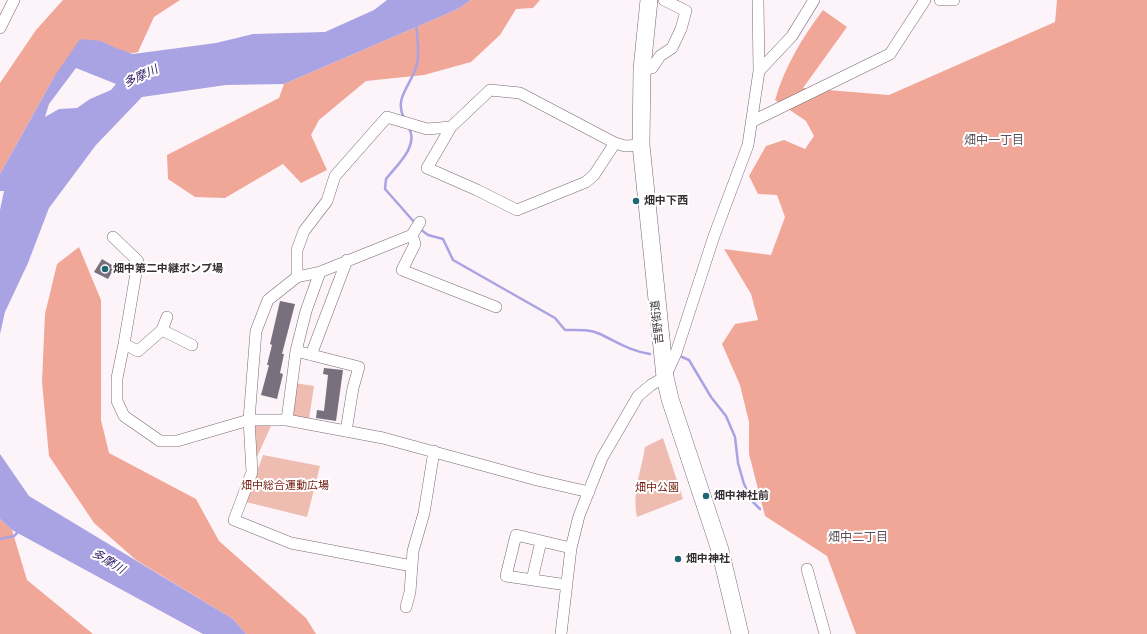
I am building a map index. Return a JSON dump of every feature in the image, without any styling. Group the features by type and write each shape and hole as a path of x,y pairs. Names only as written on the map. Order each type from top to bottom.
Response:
{"main road":[{"name":"吉野街道","path":"649,0 642,69 640,106 641,145 665,377 670,399 720,550 740,634"}],"street":[{"path":"0,28 14,0"},
{"path":"642,69 652,68 660,56 672,48 681,30 686,11 664,0"},
{"path":"561,634 571,548 579,516 602,458 638,396 650,386 665,377 676,353 714,236 748,145 753,121 759,71 758,0"},
{"path":"759,71 792,36 814,0"},
{"path":"753,121 890,54 925,0"},
{"path":"940,0 954,0"},
{"path":"614,143 594,175 586,182 517,210 477,190 427,168 451,127 490,90 520,93 614,143 625,146 641,145"},
{"path":"297,277 297,250 304,231 327,200 335,176 387,117 427,129 451,127"},
{"path":"412,566 291,543 234,520 252,472 249,420 256,330 268,300 297,277 320,272 412,235 420,222"},
{"path":"412,235 415,244 402,270 496,307"},
{"path":"113,237 138,261 117,378 117,401 124,416 160,441 177,441 249,420 286,420 346,431 434,451 530,478 589,492"},
{"path":"311,355 348,260"},
{"path":"286,420 296,351 306,311 320,272"},
{"path":"124,344 138,351 162,330 167,317"},
{"path":"162,330 192,345"},
{"path":"296,351 359,367 353,388 346,431"},
{"path":"406,607 410,592 413,551 424,513 434,451"},
{"path":"567,585 506,576 516,535 571,548"},
{"path":"532,580 541,541"},
{"path":"807,569 825,634"}],"green space":[{"path":"295,383 314,386 309,419 290,416"},
{"path":"255,425 271,426 257,457"},
{"name":"畑中公園","path":"663,438 683,499 637,517 636,490 645,447"},
{"name":"畑中総合運動広場","path":"263,455 320,466 307,517 246,502"}],"shaded area":[{"path":"63,0 180,0 154,17 138,52 124,52 101,41 54,77 0,174 0,83 36,30"},
{"path":"471,0 540,0 533,8 516,9 500,35 471,62 424,75 366,81 319,120 311,135 327,170 301,183 283,164 225,198 195,197 168,179 167,155 279,98 284,84 458,9"},
{"path":"1057,0 1147,0 1147,634 856,634 827,556 765,516 749,454 749,422 740,385 722,344 735,324 758,320 751,294 724,249 771,255 785,217 777,195 758,194 749,176 766,146 784,140 805,149 814,136 806,121 775,100 789,64 808,31 823,10 847,27 803,88 889,95 1055,22"},
{"path":"79,247 101,300 101,420 109,453 196,499 219,541 306,618 316,634 246,634 233,619 136,560 94,523 49,456 42,382 45,314 57,264"},
{"path":"0,519 12,530 27,580 93,634 0,634"}],"water":[{"name":"多摩川","path":"387,0 471,0 458,9 284,84 226,85 142,97 96,145 49,208 28,263 5,312 0,334 0,210 4,191 0,191 0,174 54,77 80,39 101,41 133,54 216,43 253,34 325,32 374,10","holes":["76,68 116,84 111,90 90,99 77,108 59,109 45,117 49,104"]},
{"name":"多摩川","path":"0,454 29,496 233,619 246,634 203,634 12,530 0,519"}],"building":[{"name":"畑中第二中継ポンプ場","path":"102,259 115,267 108,279 94,272"},
{"path":"280,301 295,304 282,354 284,354 280,373 283,374 277,399 261,395 269,365 267,365 272,345 270,344"},
{"path":"324,368 343,370 336,421 316,418 317,410 324,411 328,375 323,374"}],"waterway":[{"path":"404,118 401,111 402,97 415,71 418,59 416,24"},
{"path":"409,128 411,135 409,148 401,161 386,179 385,189 415,223"},
{"path":"420,229 428,235 443,239 453,260 555,318 565,330 596,332 630,348 650,354"},
{"path":"682,357 689,360 711,397 726,416 735,437 738,463 744,484 753,502 760,509"},
{"path":"0,539 14,536 19,531"}],"place":[{"name":"畑中下西","path":"636,201"},
{"name":"畑中第二中継ポンプ場","path":"105,269"},
{"name":"畑中神社前","path":"706,496"},
{"name":"畑中神社","path":"678,559"}],"district":[{"name":"畑中一丁目","path":"994,141"},
{"name":"畑中二丁目","path":"858,538"}]}
